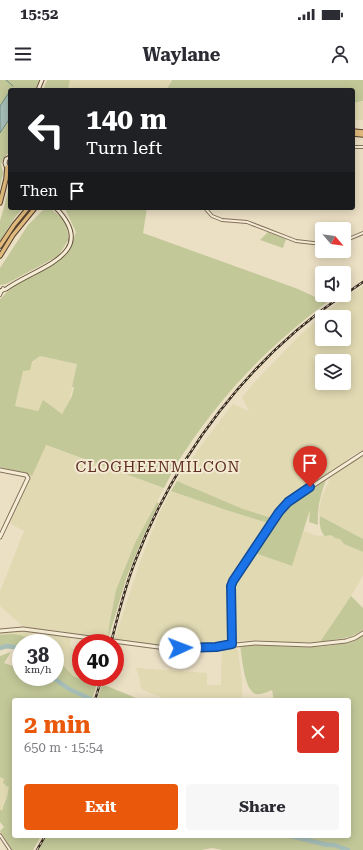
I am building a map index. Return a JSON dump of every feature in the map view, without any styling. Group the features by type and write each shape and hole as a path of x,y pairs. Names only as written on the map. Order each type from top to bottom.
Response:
{"highway":[{"path":"0,204 8,172"},
{"path":"0,246 26,210"},
{"path":"0,256 13,235 33,210"}],"street":[{"path":"8,158 6,159 5,165 8,167"},
{"path":"0,295 1,290 59,259 68,249 71,238 70,226 58,210"},
{"path":"207,210 212,216 222,220 248,222 296,240 315,243"},
{"path":"351,238 363,233"},
{"path":"232,644 231,586 279,512 288,502 363,453"},
{"path":"0,470 26,475 28,478 0,537"},
{"path":"0,631 23,629 166,648 216,647 232,644 255,643 310,645 336,643 355,638 363,633"},
{"path":"0,835 10,850"}],"shaded area":[{"path":"70,80 171,80 166,88 68,88"},
{"path":"363,102 363,120 355,120 355,103"},
{"path":"363,286 363,450 352,455 341,465 282,505 272,518 243,509 177,481 203,443 233,404 249,411 242,397 297,338 315,322 315,346 351,346 351,310 329,310 339,302 351,302 351,294"},
{"path":"40,356 77,364 70,399 62,414 43,401 38,411 15,406 23,371"},
{"path":"45,445 164,488 135,543 116,590 108,634 72,634 25,628 0,606 0,592 24,531 10,523"},
{"path":"363,454 363,539 319,515 321,499 331,476"},
{"path":"171,491 268,523 230,581 230,637 226,643 213,645 163,646 140,644 124,640 124,634 116,634 140,562 159,514"},
{"path":"303,531 317,536 331,535 340,539 344,544 363,552 363,575 351,596 320,642 279,642 259,640 235,641 235,582 255,553 292,566"},
{"path":"22,631 46,634 0,635 0,633"},
{"path":"64,636 71,637 70,646 72,648 72,675 64,666"},
{"path":"233,646 238,650 242,681 242,698 162,698 141,689 140,679 136,668 207,673 207,685 221,685 222,647"},
{"path":"0,777 4,779 9,788 7,797 3,802 3,810 0,810"}],"green space":[{"path":"0,80 39,80 36,88 8,88 8,154 1,164 3,173 0,187"},
{"path":"47,80 70,80 68,88 44,88"},
{"path":"172,80 363,80 363,101 355,103 355,88 167,88"},
{"path":"8,192 8,210 21,210 0,241 0,221"},
{"path":"43,210 52,210 65,221 69,239 58,256 6,284 0,285 0,268 28,225"},
{"path":"65,210 147,210 143,233 298,289 315,297 315,302 326,303 315,310 267,353 232,389 200,429 182,455 164,488 46,445 32,476 0,467 0,299 15,285 54,264 70,250 76,232","holes":["40,356 77,364 72,387 74,387 72,396 62,414 43,400 38,411 15,406 23,371 30,370 32,362"]},
{"path":"268,232 286,239 283,248 260,240"},
{"path":"325,479 319,508 318,525 309,522 310,510 292,566 255,553 282,512 281,511 296,498"},
{"path":"177,481 243,509 272,518 268,523 171,491"},
{"path":"157,502 159,503 127,576 108,634 116,590 135,543"},
{"path":"320,516 363,539 363,552 344,544 340,539 331,535 325,536 320,527"},
{"path":"351,596 363,608 363,630 350,637 320,642"},
{"path":"12,634 12,647 0,650 0,635"},
{"path":"363,635 363,850 348,850 335,845 345,850 223,850 212,848 201,850 39,850 45,838 351,838 351,698 274,698 272,690 262,694 256,694 249,687 246,680 240,645 319,647 350,641"},
{"path":"11,652 4,663 12,666 12,686 64,686 64,666 72,675 72,686 96,686 93,698 12,698 12,838 40,838 33,850 12,850 0,831 4,827 0,822 0,810 3,810 9,788 3,783 4,779 0,777 0,656"},
{"path":"101,686 107,686 136,698 98,698"}],"water":[{"path":"8,94 8,121 0,133 0,106"}],"waterway":[{"path":"6,80 13,86"},
{"path":"0,648 6,646 12,647"},
{"path":"64,685 89,698"},
{"path":"299,838 327,845 334,845 348,850"}],"railway":[{"path":"351,290 363,282"},
{"path":"113,634 125,590 136,559 172,482 195,446 220,411 247,379 277,348 309,320 333,302"},
{"path":"96,698 99,686"},
{"path":"37,850 44,838"}],"district":[{"name":"CLOGHEENMILCON","path":"158,467"}],"route":[{"path":"180,648 216,647 232,644 231,586 233,581 279,512 288,502 310,487"}]}
